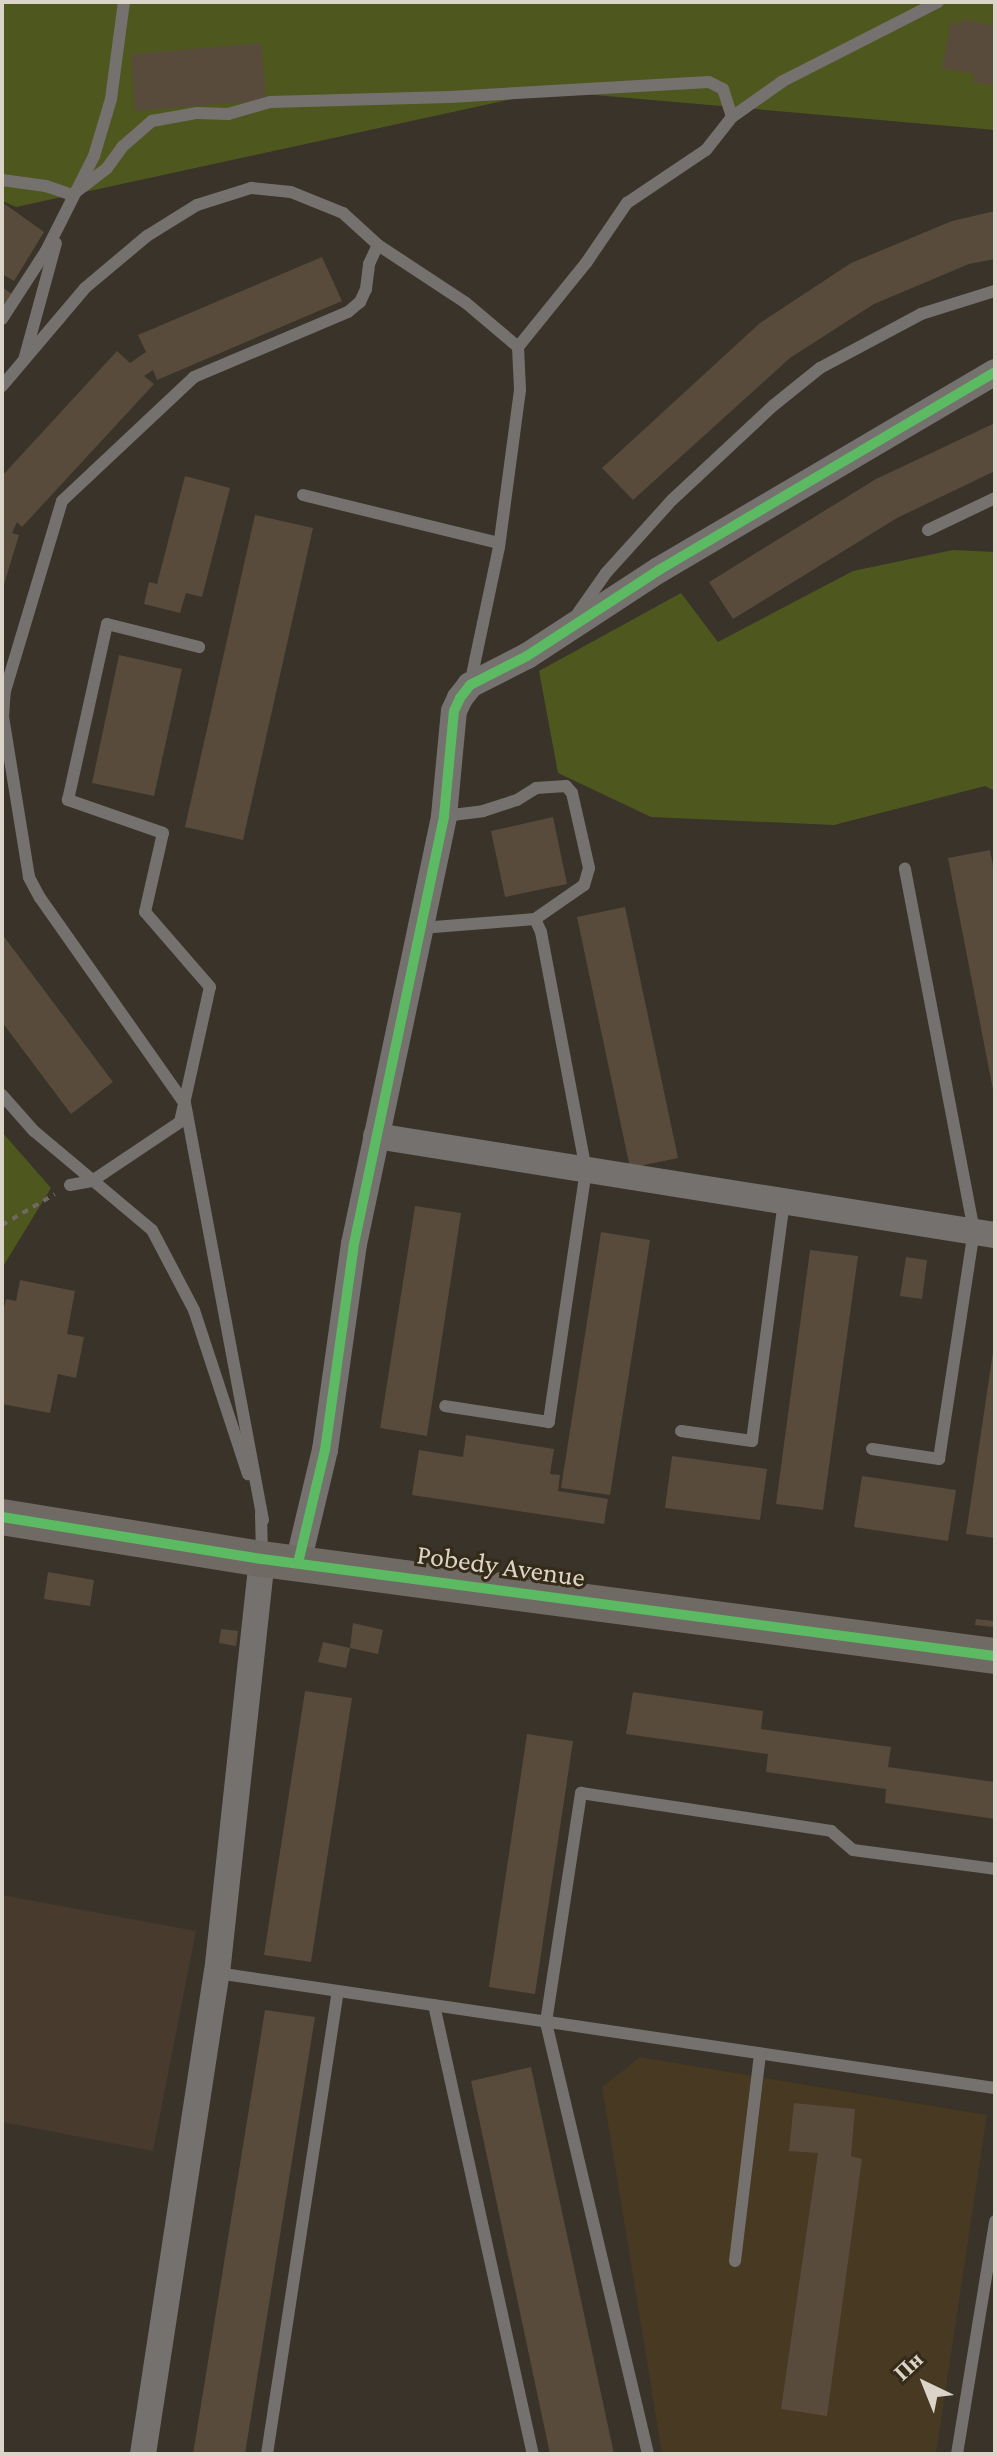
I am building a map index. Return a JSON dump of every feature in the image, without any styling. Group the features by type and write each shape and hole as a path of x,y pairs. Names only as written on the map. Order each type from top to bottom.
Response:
{"street":[{"path":"298,1563 325,1450 354,1244 444,816 454,711 470,685 527,656 659,570 995,372"},
{"path":"376,1136 984,1233"},
{"name":"Pobedy Avenue","path":"2,1517 262,1559 995,1656"},
{"path":"143,2454 217,1973 262,1559"}],"lane":[{"path":"2,319 46,251 94,156 111,99 124,2"},
{"path":"470,685 499,543 520,390 518,347 586,263 627,203 706,150 732,117 783,81 938,2"},
{"path":"23,364 45,279 72,195 107,168 122,147 152,121 197,113 228,114 270,102 419,99 709,82 723,89 732,117"},
{"path":"2,180 46,186 72,195"},
{"path":"2,386 85,288 147,236 197,205 251,188 291,192 343,213 378,245 466,303 518,347"},
{"path":"262,1559 263,1520 185,1104 40,898 29,877 3,717 5,691 62,501 194,377 348,312 360,302 366,289 369,264 378,245"},
{"path":"564,632 606,573 672,500 820,368 921,314 995,291"},
{"path":"303,495 499,543"},
{"path":"928,530 995,498"},
{"path":"70,1185 92,1181 180,1122 210,987 145,912 163,833 68,800 107,624 199,647"},
{"path":"421,928 535,919 584,885 589,868 572,793 566,786 536,788 517,800 483,811 444,816"},
{"path":"872,1449 939,1459 984,1233 905,868"},
{"path":"445,1406 549,1422 586,1170 541,932 535,919"},
{"path":"2,1095 34,1131 152,1230 194,1310 263,1520"},
{"path":"681,1431 752,1441 784,1201"},
{"path":"648,2454 546,2022 581,1793 831,1831 853,1850 995,1869"},
{"path":"217,1973 995,2088"},
{"path":"267,2454 338,1991"},
{"path":"434,2005 533,2454"},
{"path":"735,2261 760,2054"},
{"path":"957,2454 995,2221"}],"path":[{"path":"2,1225 70,1185"}],"shaded area":[{"path":"2,1895 196,1931 153,2151 2,2122"},
{"path":"640,2057 987,2115 936,2454 662,2454 602,2087"}],"green space":[{"path":"2,2 995,2 995,130 549,91 16,207 2,201"},
{"path":"953,550 995,552 995,791 985,786 834,825 651,817 558,773 539,671 681,593 718,642 853,571"},
{"path":"2,1132 51,1188 2,1268"}],"building":[{"path":"962,19 995,26 995,86 973,82 974,74 942,68 951,22 962,24"},
{"path":"261,43 266,100 135,111 131,54"},
{"path":"2,202 44,232 14,281 2,274"},
{"path":"995,211 995,259 969,264 874,304 790,358 633,500 602,468 760,323 851,263 952,221"},
{"path":"322,257 342,301 157,380 153,370 144,376 154,384 22,527 17,522 12,533 19,535 2,591 2,476 117,351 130,363 146,352 138,335"},
{"path":"2,287 12,294 2,308"},
{"path":"995,423 995,471 897,518 733,619 709,582 876,479"},
{"path":"185,476 230,488 202,597 186,593 180,613 144,604 149,582 157,584"},
{"path":"255,515 313,528 243,840 185,827"},
{"path":"119,655 182,669 154,796 92,783"},
{"path":"553,817 567,884 505,897 491,831"},
{"path":"990,850 995,877 994,1095 948,858"},
{"path":"625,907 678,1158 630,1168 577,917"},
{"path":"2,934 113,1082 71,1114 2,1022"},
{"path":"415,1206 461,1213 427,1436 380,1428"},
{"path":"601,1232 650,1240 610,1495 561,1488"},
{"path":"810,1250 858,1256 823,1510 776,1504"},
{"path":"906,1257 927,1260 922,1299 900,1296"},
{"path":"20,1280 75,1291 67,1334 84,1337 76,1378 58,1374 50,1413 2,1404 2,1317 6,1299 16,1301"},
{"path":"995,1352 995,1538 966,1534"},
{"path":"466,1435 554,1449 550,1474 560,1475 558,1491 608,1499 604,1524 412,1495 419,1450 463,1457"},
{"path":"672,1456 767,1469 760,1520 665,1508"},
{"path":"862,1476 956,1490 948,1541 854,1527"},
{"path":"48,1572 94,1580 90,1606 44,1599"},
{"path":"976,1619 994,1621 993,1627 975,1625"},
{"path":"353,1623 383,1630 378,1654 350,1648"},
{"path":"221,1629 238,1631 236,1646 219,1643"},
{"path":"323,1642 350,1648 346,1668 318,1662"},
{"path":"305,1691 352,1698 311,1962 264,1955"},
{"path":"633,1692 763,1711 761,1729 891,1747 888,1767 995,1782 995,1819 885,1803 886,1789 766,1772 768,1754 626,1734"},
{"path":"527,1734 573,1741 535,1994 489,1987"},
{"path":"265,2010 315,2017 245,2454 193,2454"},
{"path":"531,2067 614,2454 550,2454 471,2081"},
{"path":"794,2103 855,2109 851,2156 862,2159 827,2416 781,2409 818,2153 789,2151"}],"cycle path":[{"path":"298,1563 325,1450 354,1244 444,816 454,711 460,698 470,685 527,656 659,570 995,372"},
{"path":"2,1517 262,1559 995,1656"}]}
